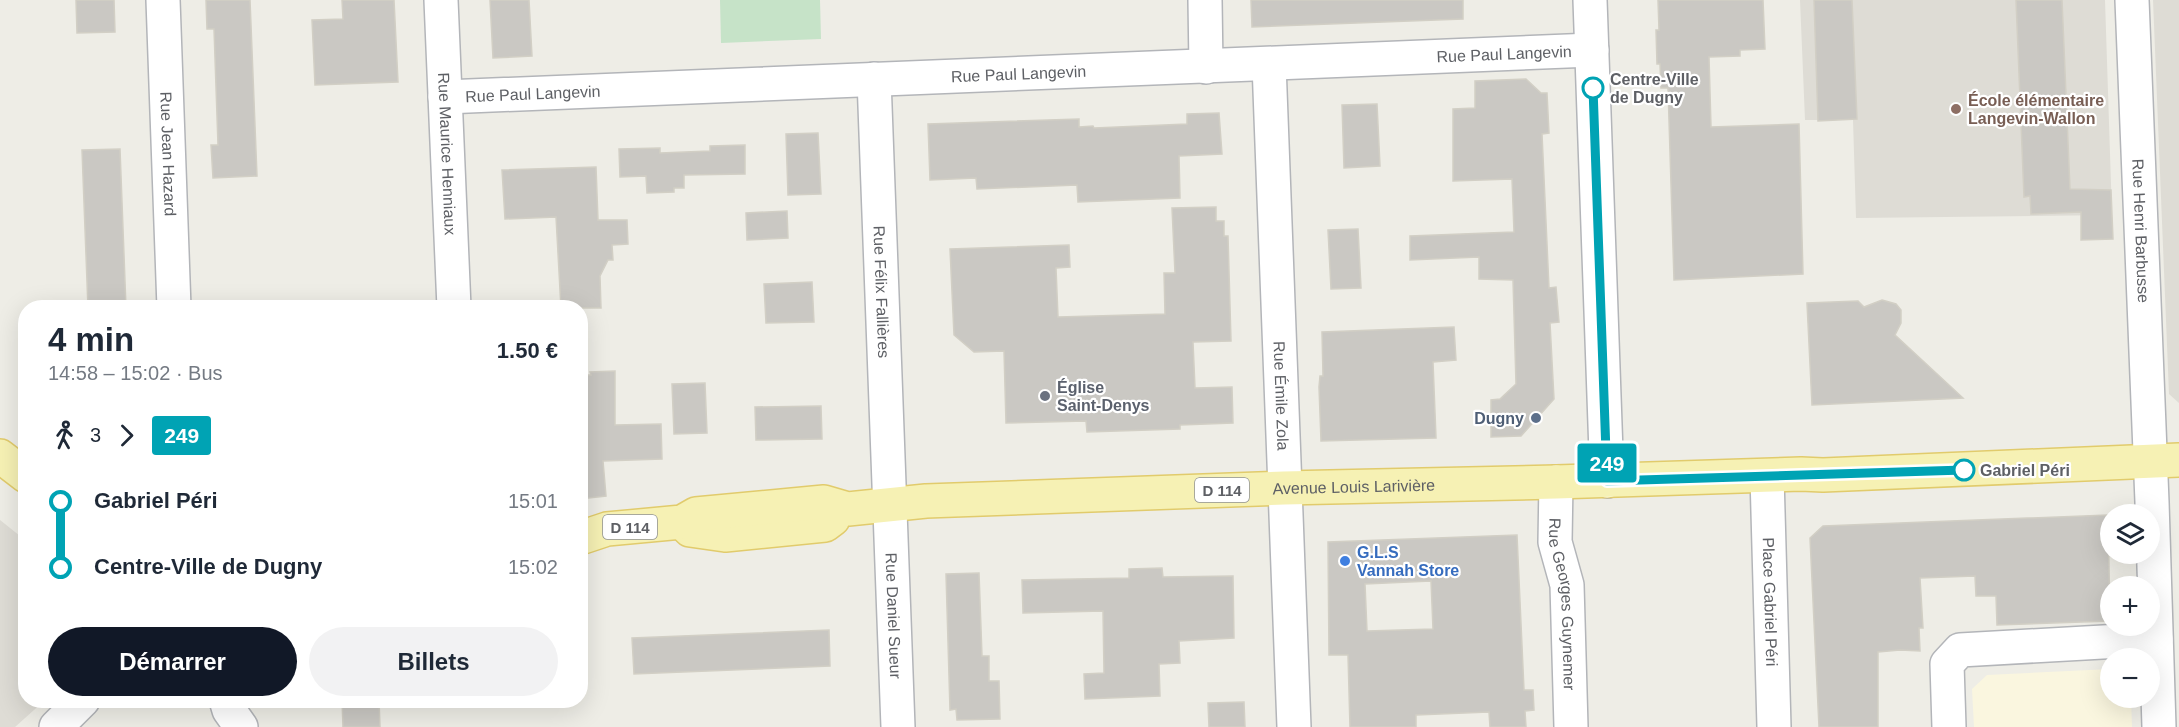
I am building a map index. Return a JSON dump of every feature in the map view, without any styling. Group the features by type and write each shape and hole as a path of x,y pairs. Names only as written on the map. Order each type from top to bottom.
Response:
{"main road":[{"path":"0,456 18,470"},
{"name":"D 114","path":"1607,481 1823,476 2165,461"},
{"name":"Avenue Louis Larivière","path":"588,535 607,529 682,522 690,530 725,535 825,525 848,509 889,504 1284,488 1607,481"}],"street":[{"name":"Rue Jean Hazard","path":"163,0 174,300"},
{"name":"Rue Maurice Henniaux","path":"441,0 454,300"},
{"path":"1205,0 1206,67"},
{"path":"1590,0 1607,481"},
{"name":"Rue Henri Barbusse","path":"2132,0 2165,461 2156,639 2159,727"},
{"name":"Rue Paul Langevin","path":"445,97 1592,50"},
{"name":"Rue Émile Zola","path":"1269,64 1294,727"},
{"name":"Rue Félix Fallières","path":"874,79 889,504"},
{"name":"Place Gabriel Péri","path":"1767,476 1774,727"},
{"name":"Rue Georges Guynemer","path":"1556,482 1555,542 1567,585 1571,727"},
{"name":"Rue Daniel Sueur","path":"889,504 898,727"},
{"path":"1948,727 1947,664 1960,650 2156,639"},
{"path":"56,727 75,708"},
{"path":"228,708 240,727"}],"shaded area":[{"name":"École élémentaire Langevin-Wallon","path":"1800,0 2105,0 2112,215 1856,218 1853,120 1805,120"},
{"path":"2153,0 2179,0 2179,403 2169,394"},
{"path":"0,520 18,534 18,708 36,708 15,727 0,727"},
{"path":"2100,669 2100,708 2131,708 2132,727 1974,727 1972,689 1987,675"}],"green space":[{"path":"720,0 820,0 821,39 721,43"}],"building":[{"path":"76,0 114,0 115,32 77,33"},
{"path":"206,0 250,0 257,176 213,178 211,145 218,145 214,29 207,29"},
{"path":"342,0 394,0 398,82 315,85 312,20 343,19"},
{"path":"490,0 529,0 532,56 493,58"},
{"path":"1251,0 1463,0 1463,19 1252,27"},
{"path":"1658,0 1763,0 1765,49 1740,50 1740,56 1709,57 1711,127 1799,124 1803,274 1674,280 1668,88 1661,88 1660,64 1657,64"},
{"path":"1814,0 1852,0 1857,119 1818,121"},
{"path":"2016,0 2062,0 2070,189 2111,190 2113,239 2081,240 2081,212 2031,214 2030,196 2024,197"},
{"path":"1526,79 1541,93 1547,93 1549,133 1542,134 1549,288 1556,287 1559,322 1550,323 1554,399 1521,436 1491,437 1491,400 1500,399 1516,384 1513,280 1479,279 1479,257 1410,260 1410,236 1514,232 1512,179 1453,181 1453,109 1475,108 1475,81"},
{"path":"1377,104 1380,166 1344,168 1342,105"},
{"path":"1219,113 1222,154 1179,156 1180,198 1078,202 1077,185 977,189 976,178 930,180 928,124 1079,119 1079,127 1093,126 1094,128 1187,124 1187,114"},
{"path":"818,133 821,194 788,195 786,134"},
{"path":"745,145 745,174 684,175 684,188 674,188 674,192 647,193 646,176 620,177 619,149 660,148 660,153 710,151 710,146"},
{"path":"120,149 126,300 88,300 82,150"},
{"path":"596,167 598,220 627,220 628,244 612,245 613,260 608,260 600,276 601,308 588,308 588,300 561,300 556,217 505,219 502,170"},
{"path":"1216,207 1216,221 1224,221 1224,236 1228,236 1231,341 1193,342 1195,388 1232,387 1233,423 1180,425 1180,429 1087,432 1086,421 1006,423 1004,351 974,352 954,335 950,249 1069,245 1070,267 1056,268 1058,317 1165,314 1164,273 1175,273 1172,208"},
{"path":"787,211 788,238 747,240 746,213"},
{"path":"1358,229 1361,288 1331,289 1328,230"},
{"path":"812,282 814,322 766,323 764,284"},
{"path":"1882,300 1896,304 1901,310 1901,323 1895,335 1963,398 1812,405 1807,303 1858,301 1864,307"},
{"path":"1454,327 1456,360 1433,362 1436,438 1321,441 1319,387 1320,376 1323,376 1322,332"},
{"path":"615,371 615,425 661,424 662,459 603,461 606,496 588,498 588,375 591,375 590,372"},
{"path":"705,383 707,433 674,434 672,384"},
{"path":"821,406 822,439 756,440 755,407"},
{"path":"2100,515 2100,564 2109,564 2109,576 2100,576 2100,621 1997,625 1996,596 1976,596 1975,576 1920,578 1923,628 1919,628 1920,651 1878,652 1878,727 1819,727 1810,538 1823,526"},
{"path":"1517,535 1524,690 1533,690 1534,710 1525,711 1526,727 1490,727 1489,712 1416,715 1416,727 1350,727 1348,655 1329,655 1328,542","holes":["1431,581 1433,629 1367,631 1365,584"]},
{"path":"1162,568 1163,577 1233,576 1234,638 1179,641 1180,663 1159,664 1160,696 1085,699 1084,674 1104,673 1103,611 1023,613 1022,580 1129,578 1129,569"},
{"path":"979,573 982,656 989,656 989,681 999,681 1000,719 957,720 956,709 950,710 946,574"},
{"path":"829,630 830,666 634,674 632,638"},
{"path":"1244,702 1245,727 1209,727 1208,703"},
{"path":"342,708 379,708 380,727 343,727"}],"bus line":[{"name":"249","path":"1593,88 1607,481 1964,470"}],"place":[{"name":"Centre-Ville de Dugny","path":"1593,88"},
{"name":"École élémentaire Langevin-Wallon","path":"1956,109"},
{"name":"Église Saint-Denys","path":"1045,396"},
{"name":"Dugny","path":"1536,418"},
{"name":"Gabriel Péri","path":"1964,470"},
{"name":"G.L.S Vannah Store","path":"1345,561"}]}
